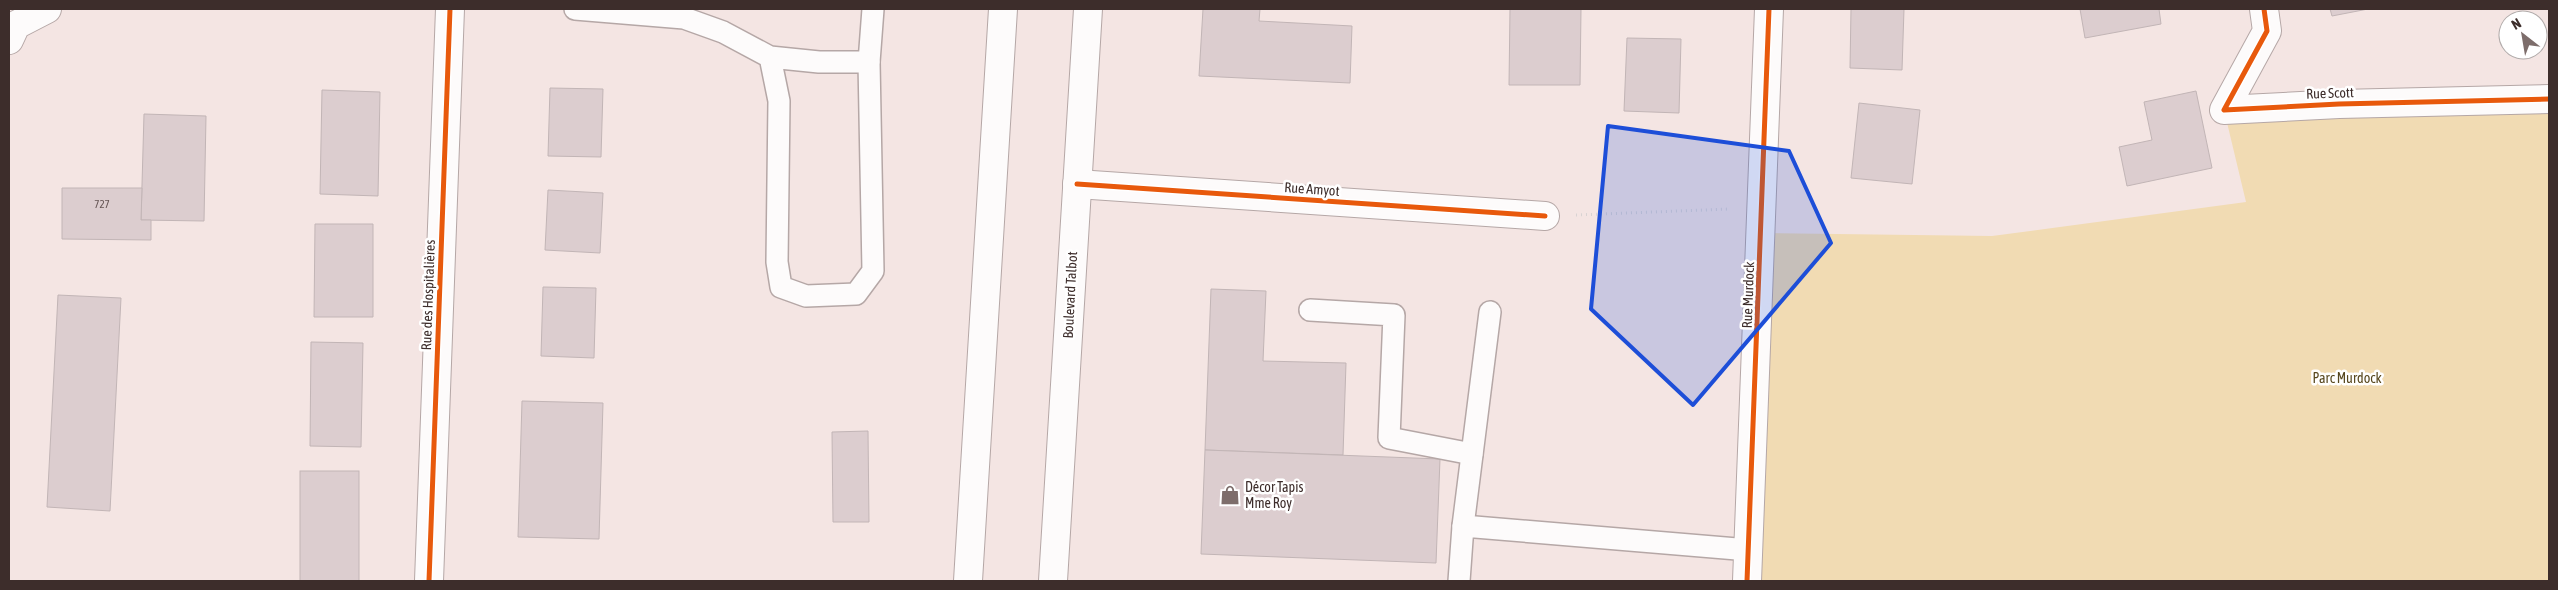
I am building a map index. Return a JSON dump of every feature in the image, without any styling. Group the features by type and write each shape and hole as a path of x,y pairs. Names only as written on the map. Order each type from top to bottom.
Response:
{"street":[{"path":"11,29 47,9"},
{"name":"Rue des Hospitalières","path":"429,581 450,9"},
{"path":"968,581 1003,9"},
{"name":"Boulevard Talbot","path":"1053,581 1088,9"},
{"name":"Rue Murdock","path":"1748,581 1763,208 1768,9"},
{"name":"Rue Scott","path":"2264,9 2267,31 2224,110 2339,104 2549,99"},
{"name":"Rue Amyot","path":"1077,184 1545,216"}],"lane":[{"path":"575,9 684,18 723,32 770,57 819,62 869,62"},
{"path":"770,57 779,101 777,262 781,287 806,296 856,294 873,271 869,62 873,9"},
{"path":"1310,310 1394,315 1389,438 1472,454"},
{"path":"1459,581 1472,454 1490,312"},
{"path":"1464,526 1749,550"}],"path":[{"path":"1545,216 1763,208"}],"highlighted area":[{"path":"1608,126 1789,151 1831,243 1693,405 1591,309"}],"green space":[{"name":"Parc Murdock","path":"2549,93 2549,581 1761,581 1764,233 1992,236 2246,202 2224,110"}],"building":[{"path":"1203,9 1260,9 1259,21 1352,26 1350,83 1199,76"},
{"path":"1510,9 1581,9 1580,85 1509,85"},
{"path":"1851,9 1904,9 1902,70 1850,68"},
{"path":"2080,9 2159,9 2161,24 2085,38"},
{"path":"2330,9 2368,9 2332,16"},
{"path":"1627,38 1681,39 1679,113 1624,111"},
{"path":"550,88 603,89 601,157 548,156"},
{"path":"322,90 380,92 378,196 320,194"},
{"path":"2196,91 2212,168 2127,186 2119,147 2152,140 2144,102"},
{"path":"1859,103 1920,110 1912,184 1851,178"},
{"path":"144,114 206,116 204,221 141,220"},
{"path":"62,188 142,188 141,220 151,220 151,240 62,239"},
{"path":"548,190 603,193 600,253 545,250"},
{"path":"315,224 373,224 373,317 314,317"},
{"path":"543,287 596,288 594,358 541,356"},
{"path":"1211,289 1266,291 1263,361 1346,363 1343,455 1205,450"},
{"path":"58,295 121,298 110,511 47,507"},
{"path":"311,342 363,343 361,447 310,446"},
{"path":"522,401 603,403 599,539 518,537"},
{"path":"868,431 869,522 833,522 832,432"},
{"path":"1205,450 1440,459 1436,563 1201,554"},
{"path":"300,471 359,471 359,581 300,581"}],"cycle path":[{"path":"429,581 450,9"},
{"path":"1747,581 1769,9"},
{"path":"2264,9 2267,31 2224,110 2339,104 2549,99"},
{"path":"1077,184 1545,216"}],"place":[{"name":"Décor Tapis Mme Roy","path":"1230,495"}]}
